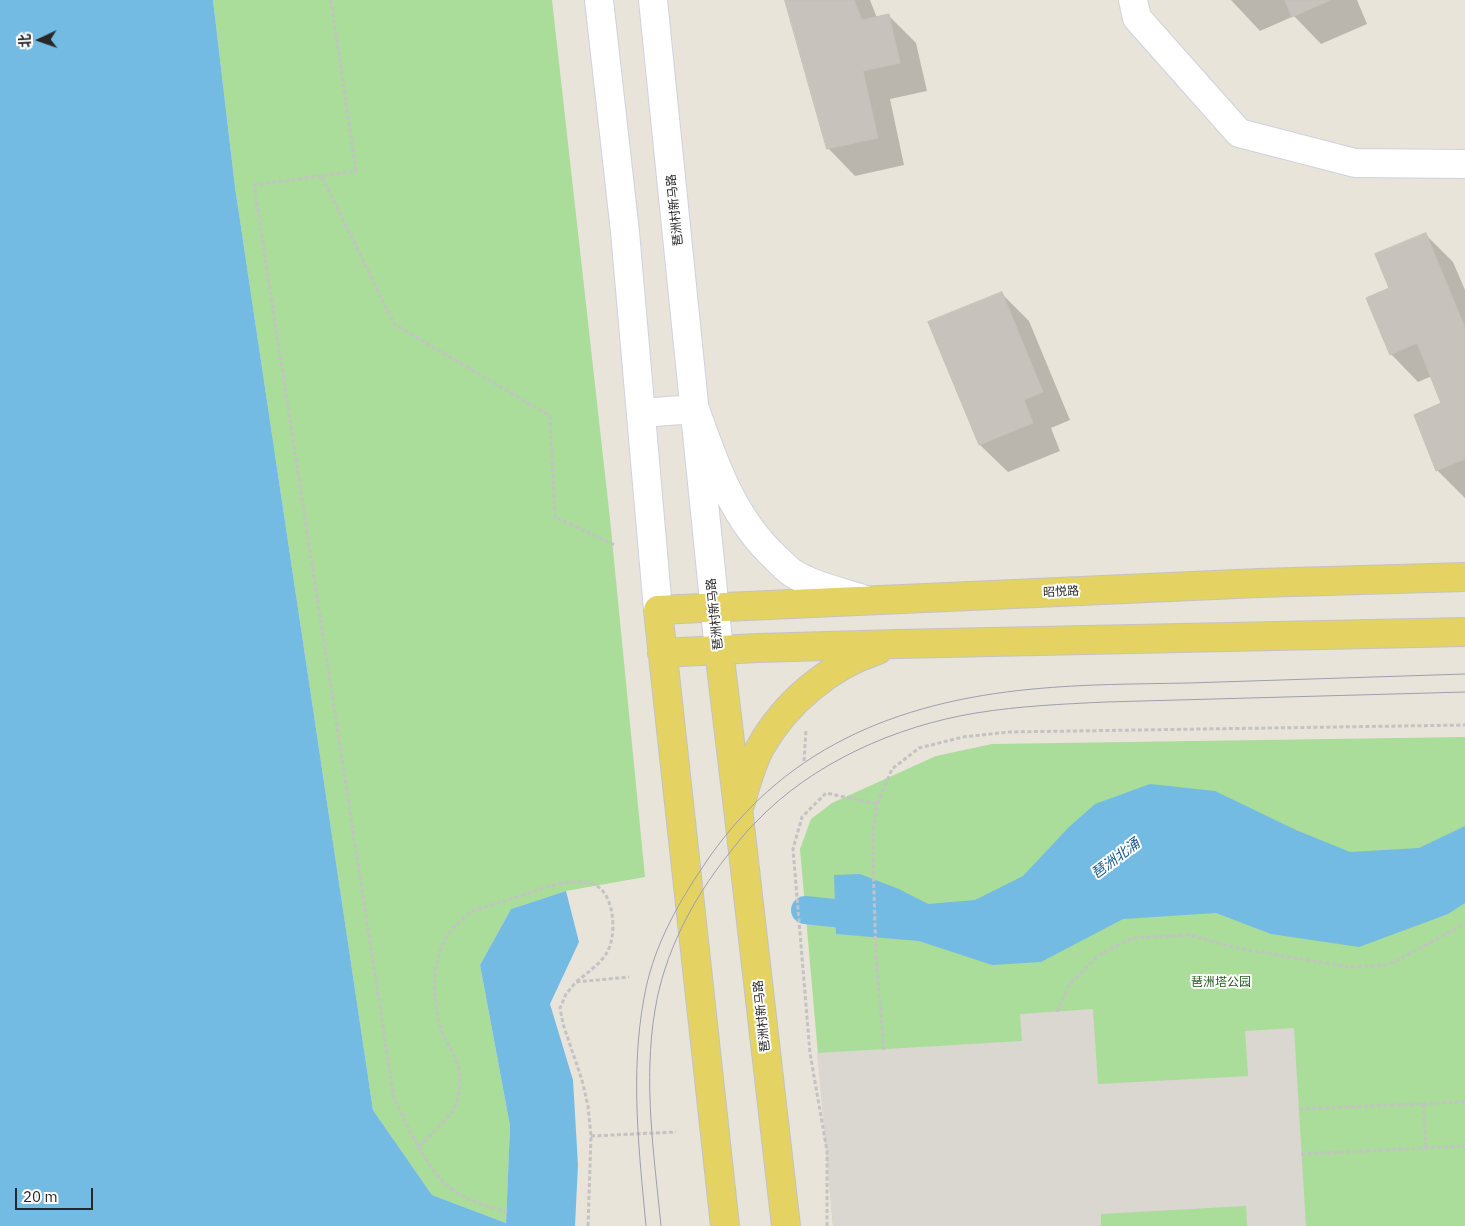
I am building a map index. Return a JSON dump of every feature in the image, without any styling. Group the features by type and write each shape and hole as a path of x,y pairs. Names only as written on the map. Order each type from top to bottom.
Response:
{"main road":[{"name":"昭悦路","path":"658,610 1259,583 1465,577"},
{"path":"658,610 725,1226"},
{"path":"662,653 897,644 1465,632"},
{"path":"738,808 760,750 772,730 792,705 818,682 847,663 865,654 897,644"},
{"name":"琶洲村新马路","path":"718,650 786,1226"}],"street":[{"path":"599,0 624,222 658,610"},
{"name":"琶洲村新马路","path":"653,0 718,650"},
{"path":"1133,0 1137,18 1239,133 1355,163 1465,164"},
{"path":"641,413 695,409 714,463 730,498 749,529 769,552 790,572 812,582 870,601"}],"path":[{"path":"331,0 356,171 254,185 394,1099 418,1146 436,1172 452,1190 475,1202 507,1212"},
{"path":"322,177 394,324 550,416 556,517 615,545"},
{"path":"804,761 807,721"},
{"path":"884,1050 876,956 873,830 878,804 892,770 919,748 963,737 1009,732 1465,725"},
{"path":"827,1226 826,1151 810,1052 793,849 802,817 826,793 878,804"},
{"path":"418,1146 427,1140 456,1106 460,1073 442,1031 437,1010 435,983 436,963 444,942 453,929 470,913 488,906 559,884 578,882 594,884 604,892 611,907 612,943 607,953 597,965 576,982 566,994 560,1008 563,1024 582,1080 588,1106 591,1136 588,1226"},
{"path":"1057,1012 1069,985 1099,955 1133,938 1189,935 1237,948 1349,967 1388,965 1465,924"},
{"path":"576,982 629,977"},
{"path":"1299,1109 1465,1102"},
{"path":"1423,1104 1426,1147"},
{"path":"591,1136 676,1132"},
{"path":"1301,1154 1465,1146"}],"green space":[{"path":"213,0 552,0 610,519 645,877 566,891 511,909 480,965 510,1126 506,1223 432,1195 373,1110 235,187"},
{"name":"琶洲塔公园","path":"1465,737 1465,1226 833,1226 800,849 811,819 832,803 936,756 992,744"}],"shaded area":[{"path":"1093,1009 1098,1084 1248,1076 1245,1031 1294,1028 1306,1226 1247,1226 1246,1206 1101,1214 1101,1226 833,1226 817,1053 1022,1041 1020,1014"}],"water":[{"path":"0,0 213,0 235,187 373,1110 432,1195 506,1223 510,1126 480,965 511,909 566,891 579,942 550,1004 573,1080 578,1165 575,1226 0,1226"},
{"path":"1150,784 1215,791 1296,830 1350,852 1419,848 1465,826 1465,903 1448,914 1359,947 1271,934 1216,913 1123,919 1041,962 992,965 919,941 836,934 834,875 860,874 899,889 928,904 975,900 1023,876 1069,827 1095,804"}],"building":[{"path":"785,0 854,0 862,20 889,14 900,63 863,71 878,138 827,149"},
{"path":"1285,0 1331,0 1292,17"},
{"path":"1426,233 1465,328 1465,459 1436,471 1414,415 1441,403 1417,343 1390,355 1366,298 1389,288 1375,254"},
{"path":"1002,292 1043,392 1024,400 1033,423 979,445 928,322"}],"waterway":[{"name":"琶洲北涌","path":"805,910 872,917"}],"tram line":[{"path":"646,1226 637,1112 637,1055 644,998 653,963 674,914 702,868 733,827 767,792 805,762 845,739 888,720 934,706 982,696 1033,689 1091,685 1465,674"},
{"path":"661,1226 651,1118 650,1064 655,1010 665,969 691,909 714,873 752,826 778,801 803,782 857,750 886,738 916,727 976,713 1106,702 1465,692"}]}
